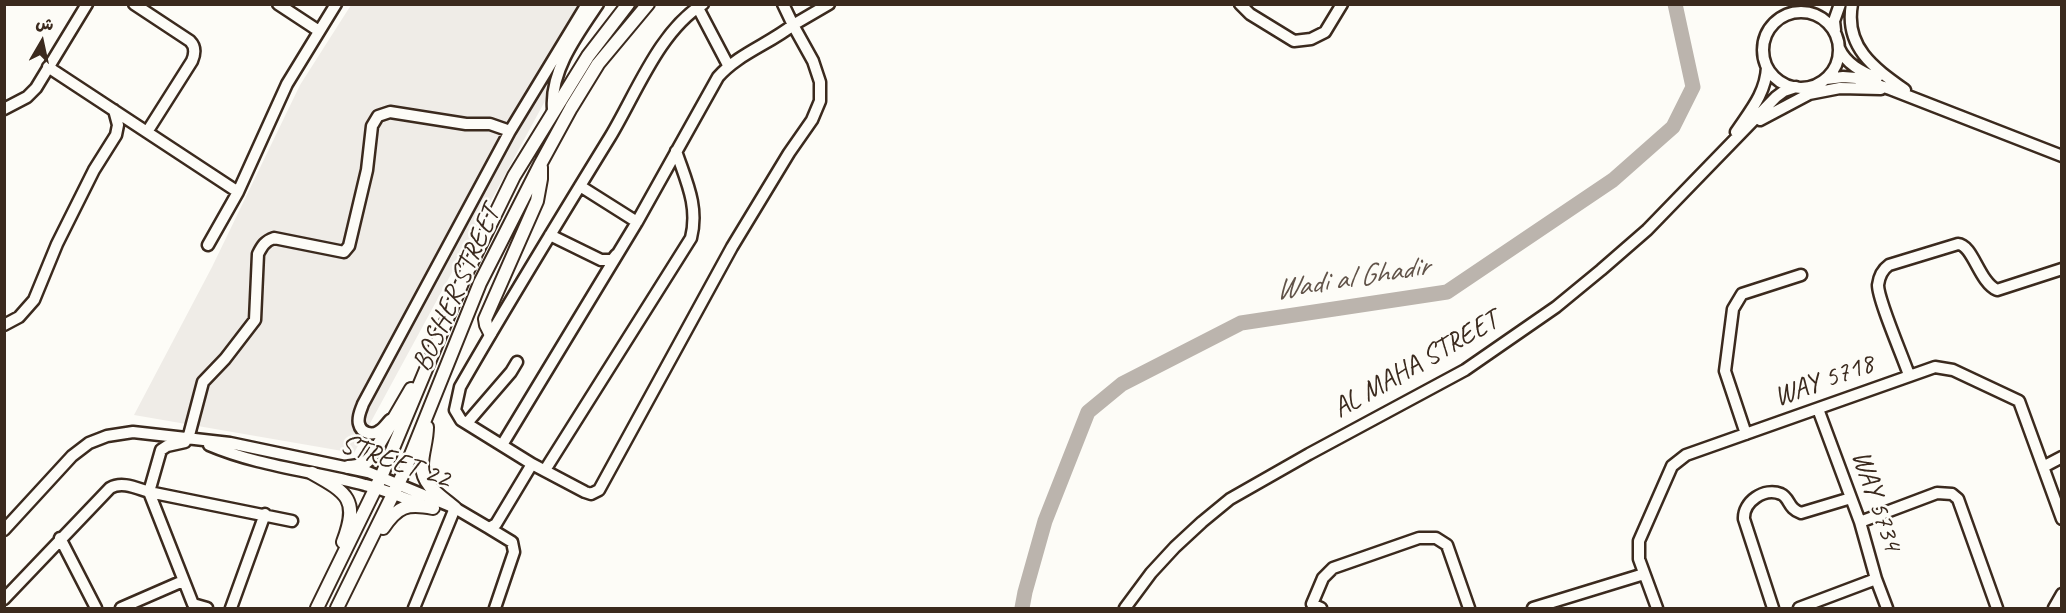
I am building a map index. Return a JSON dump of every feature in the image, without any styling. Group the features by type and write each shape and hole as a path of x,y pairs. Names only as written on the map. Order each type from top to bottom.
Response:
{"main road":[{"name":"BOSHER STREET","path":"318,608 379,482 470,266 514,176 588,56 628,4"},
{"name":"BOSHER STREET","path":"337,609 428,416 480,283 541,163 598,64 648,4"},
{"path":"490,333 485,318 537,201 542,179 541,163"},
{"path":"348,467 367,463 435,350"},
{"path":"428,416 422,464 426,482 455,508"},
{"path":"312,473 341,492 350,505 351,518 318,608"},
{"path":"364,552 374,544 397,510 405,506 418,505 433,508"}],"street":[{"path":"4,110 27,97 36,88 87,4"},
{"path":"134,4 190,41 195,52 192,61 147,132"},
{"path":"278,4 319,31"},
{"path":"208,245 238,192 287,84 336,4"},
{"path":"399,411 378,432 370,434 362,430 359,424 363,404 510,131 587,4"},
{"path":"554,109 552,95 556,76 598,4"},
{"path":"728,66 701,6 675,30 651,64 460,387 455,410 461,420 532,464 591,494 598,490 732,247 789,153 812,120 820,101 820,82 813,61 783,4"},
{"path":"501,445 637,222 718,76 728,66 829,4"},
{"path":"1239,5 1294,41 1311,39 1326,32 1342,4"},
{"path":"1821,4 1806,12 1783,16 1767,31 1763,52 1767,67 1783,83 1796,87 1810,86 1826,79 1842,76 1856,78 1932,104 2061,156"},
{"path":"1826,79 1838,60 1834,21 1840,4"},
{"path":"1852,4 1851,25 1857,47 1872,65 1905,90"},
{"path":"1806,12 1822,18 1835,30"},
{"path":"1838,47 1845,59 1863,72 1932,104"},
{"path":"48,67 238,192"},
{"name":"AL MAHA STREET","path":"1725,150 1762,93 1767,67"},
{"name":"AL MAHA STREET","path":"1125,609 1151,573 1174,547 1230,499 1465,370 1556,307 1647,230 1776,98 1784,91 1796,87"},
{"path":"1750,125 1809,94 1840,88 1890,89"},
{"path":"4,325 19,317 34,300 57,244 94,170 116,135 118,125 114,110"},
{"path":"207,609 192,606 150,492 161,450 167,446 193,440 203,382 225,360 255,320 258,254 262,246 274,238 344,252 349,246 367,170 372,126 378,116 390,112 466,124 490,124 510,131"},
{"path":"546,470 691,238 695,221 693,203 676,151"},
{"path":"580,186 637,222"},
{"path":"550,235 601,260 612,260 618,253"},
{"path":"1909,375 1879,291 1880,276 1889,265 1959,244 1966,247 1984,281 1997,290 2061,269"},
{"path":"1746,434 1725,372 1733,309 1742,294 1801,275"},
{"path":"467,423 505,380 517,362"},
{"name":"WAY 5718","path":"1657,609 1639,559 1639,541 1672,466 1686,455 1935,367 1947,368 2019,401 2061,519"},
{"name":"WAY 5734","path":"1818,409 1860,522 1887,609"},
{"name":"STREET 22","path":"4,529 15,520 72,456 89,443 107,436 133,432 251,447 348,467 433,508 455,508"},
{"name":"STREET 22","path":"193,440 226,452 312,473 379,482"},
{"path":"2043,467 2061,457"},
{"path":"489,528 500,519 532,464"},
{"path":"4,598 60,538 116,484 292,521"},
{"name":"STREET 22","path":"395,489 455,508"},
{"path":"1773,609 1744,519 1743,511 1746,506 1755,497 1771,492 1787,498 1791,508 1801,513 1851,498"},
{"path":"1860,522 1936,493 1952,494 1958,499 1996,609"},
{"path":"414,609 455,508 512,542 514,552 495,609"},
{"path":"231,609 265,514"},
{"path":"60,538 96,609"},
{"path":"1321,609 1312,604 1323,578 1333,568 1419,538 1436,538 1447,545 1469,609"},
{"path":"1540,607 1644,574"},
{"path":"1799,609 1876,579"},
{"path":"121,609 183,581"},
{"path":"2054,609 2061,594"}],"shaded area":[{"path":"351,5 604,5 577,42 354,453 134,415 212,267 300,85"}],"waterway":[{"name":"Wadi al Ghadir","path":"1022,608 1045,521 1088,412 1122,384 1241,323 1447,292 1613,180 1673,127 1693,87 1675,4"}]}
